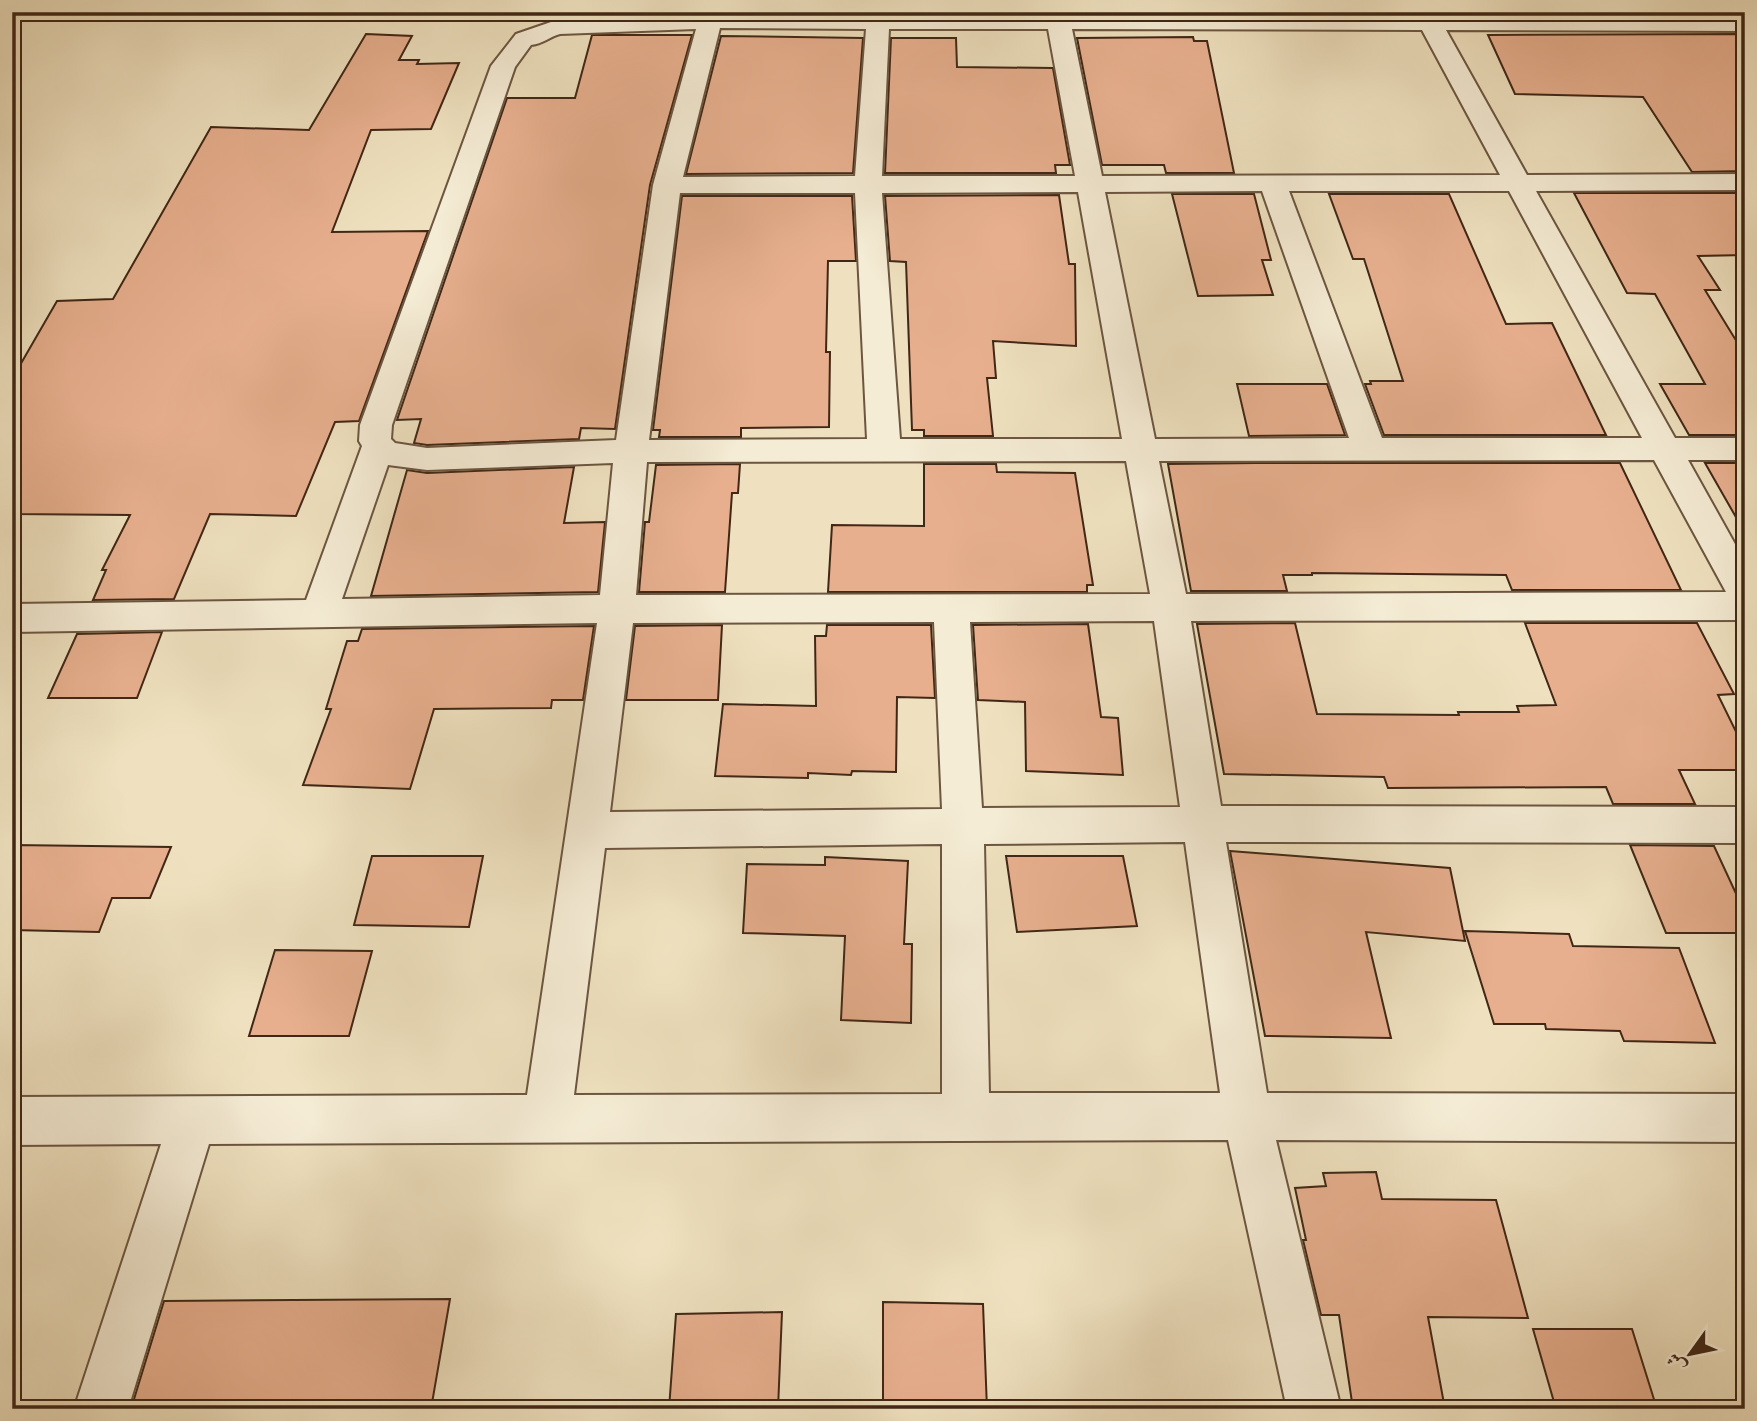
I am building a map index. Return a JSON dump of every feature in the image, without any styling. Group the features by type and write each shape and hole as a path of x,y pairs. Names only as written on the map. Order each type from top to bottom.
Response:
{"street":[{"path":"547,1119 617,608 631,451 667,185 711,17"},
{"path":"1745,24 1426,17 711,17 559,27 540,32 535,38 524,39 503,66 376,425 375,440 385,453 427,460 631,451 1745,449"},
{"path":"1057,17 1170,605 1247,1116 1314,1409"},
{"path":"1426,17 1745,595"},
{"path":"884,18 868,185 884,451"},
{"path":"667,185 1516,180 1745,182"},
{"path":"1272,183 1370,450"},
{"path":"319,613 378,447"},
{"path":"12,618 617,608 1745,606"},
{"path":"951,607 963,826 966,1118"},
{"path":"587,830 1203,824 1745,825"},
{"path":"12,1121 1247,1116 1745,1118"},
{"path":"101,1409 192,1122"}],"building":[{"path":"366,34 412,36 399,60 419,60 417,64 459,63 431,129 371,130 332,232 428,231 359,421 335,422 296,516 210,514 174,599 93,600 106,570 102,570 130,515 12,514 12,379 57,301 113,299 211,127 309,130"},
{"path":"1745,34 1745,171 1692,172 1643,97 1515,94 1488,35"},
{"path":"592,35 692,35 650,185 615,429 581,428 579,439 427,445 414,443 421,419 397,420 507,98 575,98"},
{"path":"721,36 863,38 853,173 686,174"},
{"path":"1193,37 1194,41 1207,41 1234,173 1166,173 1164,165 1102,165 1077,38"},
{"path":"891,38 956,38 957,67 1053,68 1070,165 1055,165 1056,173 885,173"},
{"path":"1574,193 1745,193 1745,255 1698,256 1720,290 1705,290 1745,355 1745,435 1689,435 1660,384 1705,384 1655,294 1627,293"},
{"path":"1172,194 1254,194 1271,260 1262,260 1273,295 1198,296"},
{"path":"1329,194 1449,194 1506,324 1552,323 1606,435 1384,435 1365,384 1371,384 1370,381 1403,381 1364,259 1353,259"},
{"path":"1059,195 1069,264 1075,264 1076,346 993,341 996,378 987,378 993,436 924,436 924,430 912,430 906,262 890,261 885,196"},
{"path":"682,196 852,196 856,261 828,261 826,352 830,352 829,427 741,428 741,437 659,437 660,430 653,430"},
{"path":"1237,384 1327,384 1345,435 1249,436"},
{"path":"1620,463 1681,590 1512,590 1506,575 1312,573 1283,575 1287,591 1191,591 1168,464"},
{"path":"1705,463 1745,463 1745,533"},
{"path":"740,464 738,493 732,493 725,592 639,592 645,522 649,522 656,465"},
{"path":"924,464 996,464 997,472 1075,473 1093,585 1087,585 1087,592 828,592 832,525 924,526"},
{"path":"574,467 564,523 605,522 598,592 371,596 407,470 427,473"},
{"path":"1295,623 1317,714 1459,715 1458,712 1519,712 1517,706 1556,705 1525,623 1697,623 1734,694 1718,695 1745,750 1745,770 1679,770 1695,804 1613,804 1606,787 1388,788 1384,777 1224,774 1197,624"},
{"path":"1088,624 1101,717 1118,718 1123,775 1026,771 1025,702 978,700 973,625"},
{"path":"722,625 718,700 626,700 635,626"},
{"path":"827,625 931,625 935,698 897,697 896,772 852,771 851,775 808,773 808,778 715,776 723,704 816,706 815,636 826,636"},
{"path":"594,626 583,700 552,700 551,708 434,709 410,789 303,785 331,709 326,709 347,641 358,641 362,629"},
{"path":"162,632 137,698 48,698 77,634"},
{"path":"12,845 171,847 150,898 112,898 99,932 12,930"},
{"path":"1630,845 1714,846 1745,913 1745,933 1666,933"},
{"path":"1230,851 1450,868 1465,941 1366,932 1391,1038 1265,1036"},
{"path":"372,856 483,856 469,927 354,925"},
{"path":"1006,856 1123,856 1137,926 1017,932"},
{"path":"825,857 908,861 904,944 912,944 911,1023 841,1020 845,936 743,933 747,864 825,865"},
{"path":"1465,931 1569,934 1573,946 1679,948 1715,1043 1624,1041 1620,1031 1546,1029 1545,1024 1494,1024"},
{"path":"275,950 372,951 349,1036 249,1036"},
{"path":"1376,1172 1382,1199 1496,1200 1528,1318 1428,1317 1445,1409 1353,1409 1339,1315 1321,1315 1303,1240 1306,1240 1295,1188 1326,1186 1323,1173"},
{"path":"450,1299 431,1409 131,1409 164,1301"},
{"path":"883,1302 983,1304 987,1409 883,1409"},
{"path":"782,1312 778,1409 669,1409 676,1314"},
{"path":"1533,1329 1632,1329 1657,1409 1556,1409"}]}
